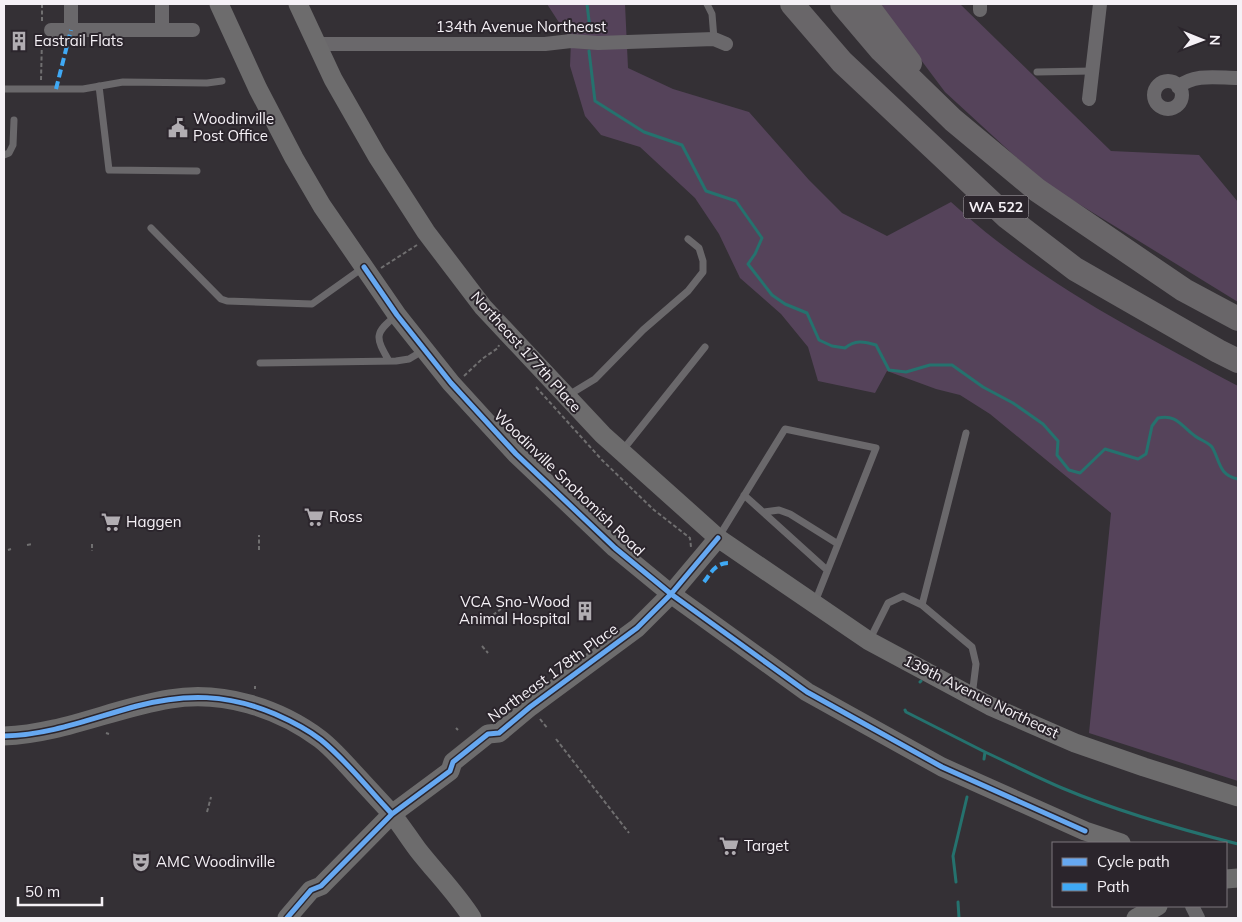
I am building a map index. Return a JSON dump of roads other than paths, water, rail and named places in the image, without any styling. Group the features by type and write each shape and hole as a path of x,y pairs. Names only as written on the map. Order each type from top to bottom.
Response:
{"highway":[{"name":"WA 522","path":"792,4 842,62 1007,216 1075,269 1238,360"},
{"name":"WA 522","path":"842,4 880,50 953,120 1037,190 1184,290 1238,319"},
{"path":"866,4 953,120"}],"street":[{"path":"71,4 71,30"},
{"path":"162,4 162,30"},
{"name":"Woodinville Snohomish Road","path":"219,4 258,89 294,158 322,206 398,315 451,383 516,454 615,548 671,594 807,692 942,767 1085,831 1118,842"},
{"name":"Northeast 177th Place","path":"298,4 351,112 377,156 430,237 483,307 603,435 718,538 843,622"},
{"path":"1089,99 1100,4"},
{"path":"45,28 71,30 193,30"},
{"name":"134th Avenue Northeast","path":"316,44 545,44 571,41 598,43 720,42"},
{"path":"1178,87 1193,78 1238,78"},
{"name":"Northeast 178th Place","path":"320,886 392,814 450,771 453,762 488,734 499,733 537,702 637,628 671,594 718,538"},
{"name":"139th Avenue Northeast","path":"843,622 869,641 972,696 1075,743 1238,797"},
{"path":"4,736 55,730 137,706 171,699 207,697 236,700 261,708 295,723 321,740 341,759 392,814 472,918"},
{"path":"287,918 310,890 320,886 319,897 302,918"},
{"path":"1136,918 1156,907"}],"lane":[{"path":"707,4 720,42"},
{"path":"1037,72 1092,71"},
{"path":"4,89 83,89 123,82 207,83 222,81"},
{"path":"98,86 109,170 197,171"},
{"path":"4,155 9,154 13,145 14,120"},
{"path":"151,228 221,299 227,301 312,304 367,271"},
{"path":"566,396 595,379 644,330 688,291 703,272 703,261 699,248 688,239"},
{"path":"389,361 380,346 379,338 382,327 398,315"},
{"path":"621,451 705,347"},
{"path":"260,363 389,361 409,359 425,350"},
{"path":"718,538 785,429 876,448 814,603"},
{"path":"922,605 966,433"},
{"path":"744,495 827,570"},
{"path":"764,512 779,510 790,514 838,544"},
{"path":"869,641 888,603 903,596 922,605 972,647 976,664 972,696"}],"waterway":[{"path":"587,4 590,29"},
{"path":"589,51 595,101 644,132 682,145 706,191 736,201 762,238 748,264 772,295 785,304 807,313 819,340 832,346 845,348 859,342 876,345 889,370 906,372 930,365 952,365 983,387 1013,403 1043,424 1058,441 1057,455 1069,470 1080,473 1105,449 1138,459 1146,454 1152,426 1158,418 1164,417 1174,419 1210,445 1223,471 1231,477 1238,479"},
{"path":"905,710 985,752 984,759"},
{"path":"985,752 1052,784 1105,805 1171,826 1238,844"},
{"path":"956,882 953,856 967,797"},
{"path":"958,902 959,918"}],"place":[{"name":"Eastrail Flats","path":"19,41"},
{"name":"Woodinville Post Office","path":"178,128"},
{"name":"Ross","path":"314,517"},
{"name":"Haggen","path":"111,522"},
{"name":"VCA Sno-Wood Animal Hospital","path":"585,611"},
{"name":"Target","path":"729,846"},
{"name":"AMC Woodinville","path":"141,862"}]}
